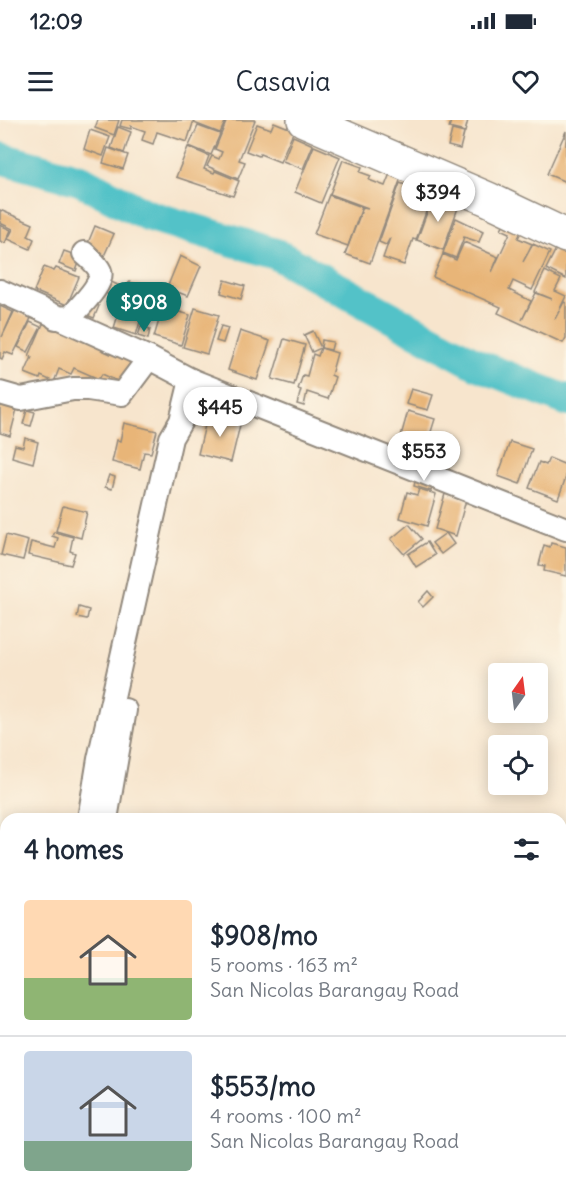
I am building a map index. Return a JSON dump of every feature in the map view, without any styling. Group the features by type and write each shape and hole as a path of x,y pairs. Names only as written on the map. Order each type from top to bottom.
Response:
{"highway":[{"path":"304,120 488,199 566,236"}],"street":[{"path":"56,318 71,317 100,283 99,269 84,253"},
{"path":"0,291 149,358 191,380 566,529"},
{"path":"0,393 21,399 73,389 122,394 149,358"},
{"path":"91,813 108,760 171,438 181,421 191,380"},
{"path":"106,813 108,760"}],"building":[{"path":"98,120 119,120 114,135 95,128"},
{"path":"122,120 194,120 187,142 157,132 153,144 142,140 145,131 131,126 131,129 120,126"},
{"path":"196,120 226,120 220,133 194,123"},
{"path":"227,120 255,120 239,160 245,162 238,179 207,166 212,156 219,159 222,152 215,149"},
{"path":"451,120 468,120 465,132 449,128"},
{"path":"274,122 294,130 280,162 246,151 257,124 271,129"},
{"path":"198,126 220,134 211,155 189,146"},
{"path":"118,127 131,132 124,153 111,148"},
{"path":"90,130 110,137 103,156 84,149"},
{"path":"452,130 464,133 460,149 448,146"},
{"path":"566,131 566,182 547,174"},
{"path":"293,136 313,145 303,169 283,161"},
{"path":"314,146 340,157 321,203 295,192"},
{"path":"188,147 209,156 204,169 239,181 233,196 176,177"},
{"path":"108,148 128,155 123,169 103,163"},
{"path":"343,160 362,167 360,172 371,176 369,180 385,186 391,171 402,175 370,263 345,254 363,207 368,208 330,194"},
{"path":"400,183 432,195 416,240 413,239 404,265 383,258 390,238 386,245 379,242"},
{"path":"329,195 362,207 348,246 314,234"},
{"path":"433,196 459,205 443,250 417,240"},
{"path":"0,210 33,224 28,236 34,239 30,249 8,239 13,229 0,223"},
{"path":"456,218 483,231 479,242 464,237 456,258 443,253"},
{"path":"507,218 524,226 518,238 532,244 523,262 533,244 550,252 532,290 513,281 509,290 531,301 522,320 536,293 552,299 535,292 545,271 561,279 555,291 566,296 555,319 564,302 566,303 566,338 563,343 498,313 501,307 433,277 443,254 456,260 464,242 498,257 492,272 510,233 501,229"},
{"path":"0,225 11,230 5,243 0,241"},
{"path":"95,226 114,234 103,258 85,250"},
{"path":"560,241 566,245 566,279 546,269"},
{"path":"64,251 81,257 76,271 59,264"},
{"path":"180,256 201,266 188,296 167,288"},
{"path":"44,267 54,271 56,268 79,277 67,305 34,291"},
{"path":"105,279 120,286 115,297 100,291"},
{"path":"225,280 245,286 241,299 221,293"},
{"path":"129,282 154,289 151,299 126,291"},
{"path":"125,292 147,299 136,335 114,328"},
{"path":"148,299 155,301 151,313 145,311"},
{"path":"86,302 99,306 94,318 82,313"},
{"path":"0,306 13,312 2,337 15,310 31,318 13,355 5,352 2,359 0,358"},
{"path":"163,307 190,315 181,345 154,337"},
{"path":"195,308 219,315 207,354 183,347"},
{"path":"47,315 132,358 122,383 102,374 99,379 74,368 71,374 59,369 54,382 41,376 40,379 25,373 32,357 29,356"},
{"path":"30,322 41,327 28,352 18,347"},
{"path":"141,326 150,329 148,339 138,336"},
{"path":"221,326 228,328 223,343 216,341"},
{"path":"240,331 270,341 257,380 228,370"},
{"path":"313,331 321,348 312,352 304,335"},
{"path":"284,339 305,345 294,385 272,379"},
{"path":"322,340 333,342 331,350 321,348"},
{"path":"321,348 337,353 331,375 335,377 328,399 307,392 304,406 297,404 301,390 298,389 303,375 307,376 313,354 318,356"},
{"path":"411,389 433,395 428,410 406,404"},
{"path":"0,396 19,401 10,436 0,433"},
{"path":"27,410 35,412 31,426 23,424"},
{"path":"408,411 435,419 425,451 399,443"},
{"path":"208,413 241,421 231,462 198,454"},
{"path":"124,423 157,431 151,453 144,452 140,469 112,462"},
{"path":"25,438 38,442 33,463 12,457 15,445 23,447"},
{"path":"510,442 532,449 520,484 498,476"},
{"path":"549,458 566,465 566,477 558,499 529,488 539,462 546,465"},
{"path":"417,474 435,478 431,491 414,486"},
{"path":"109,475 115,477 112,489 105,487"},
{"path":"419,489 436,494 427,526 400,518 407,492 417,495"},
{"path":"445,494 466,500 456,536 435,529"},
{"path":"63,506 87,512 81,538 56,531"},
{"path":"409,524 422,539 404,554 391,539"},
{"path":"54,532 73,537 70,551 75,553 71,565 28,555 31,542 55,548 58,538 52,536"},
{"path":"446,533 454,544 441,554 432,543"},
{"path":"6,535 28,541 23,560 1,555"},
{"path":"427,542 435,555 416,567 408,554"},
{"path":"551,543 566,547 566,576 544,571 545,566 539,565 544,545 550,547"},
{"path":"428,591 433,597 423,607 418,602"},
{"path":"79,607 89,610 87,619 77,617"}],"waterway":[{"path":"0,158 80,180 147,215 276,254 478,365 566,400"}]}
